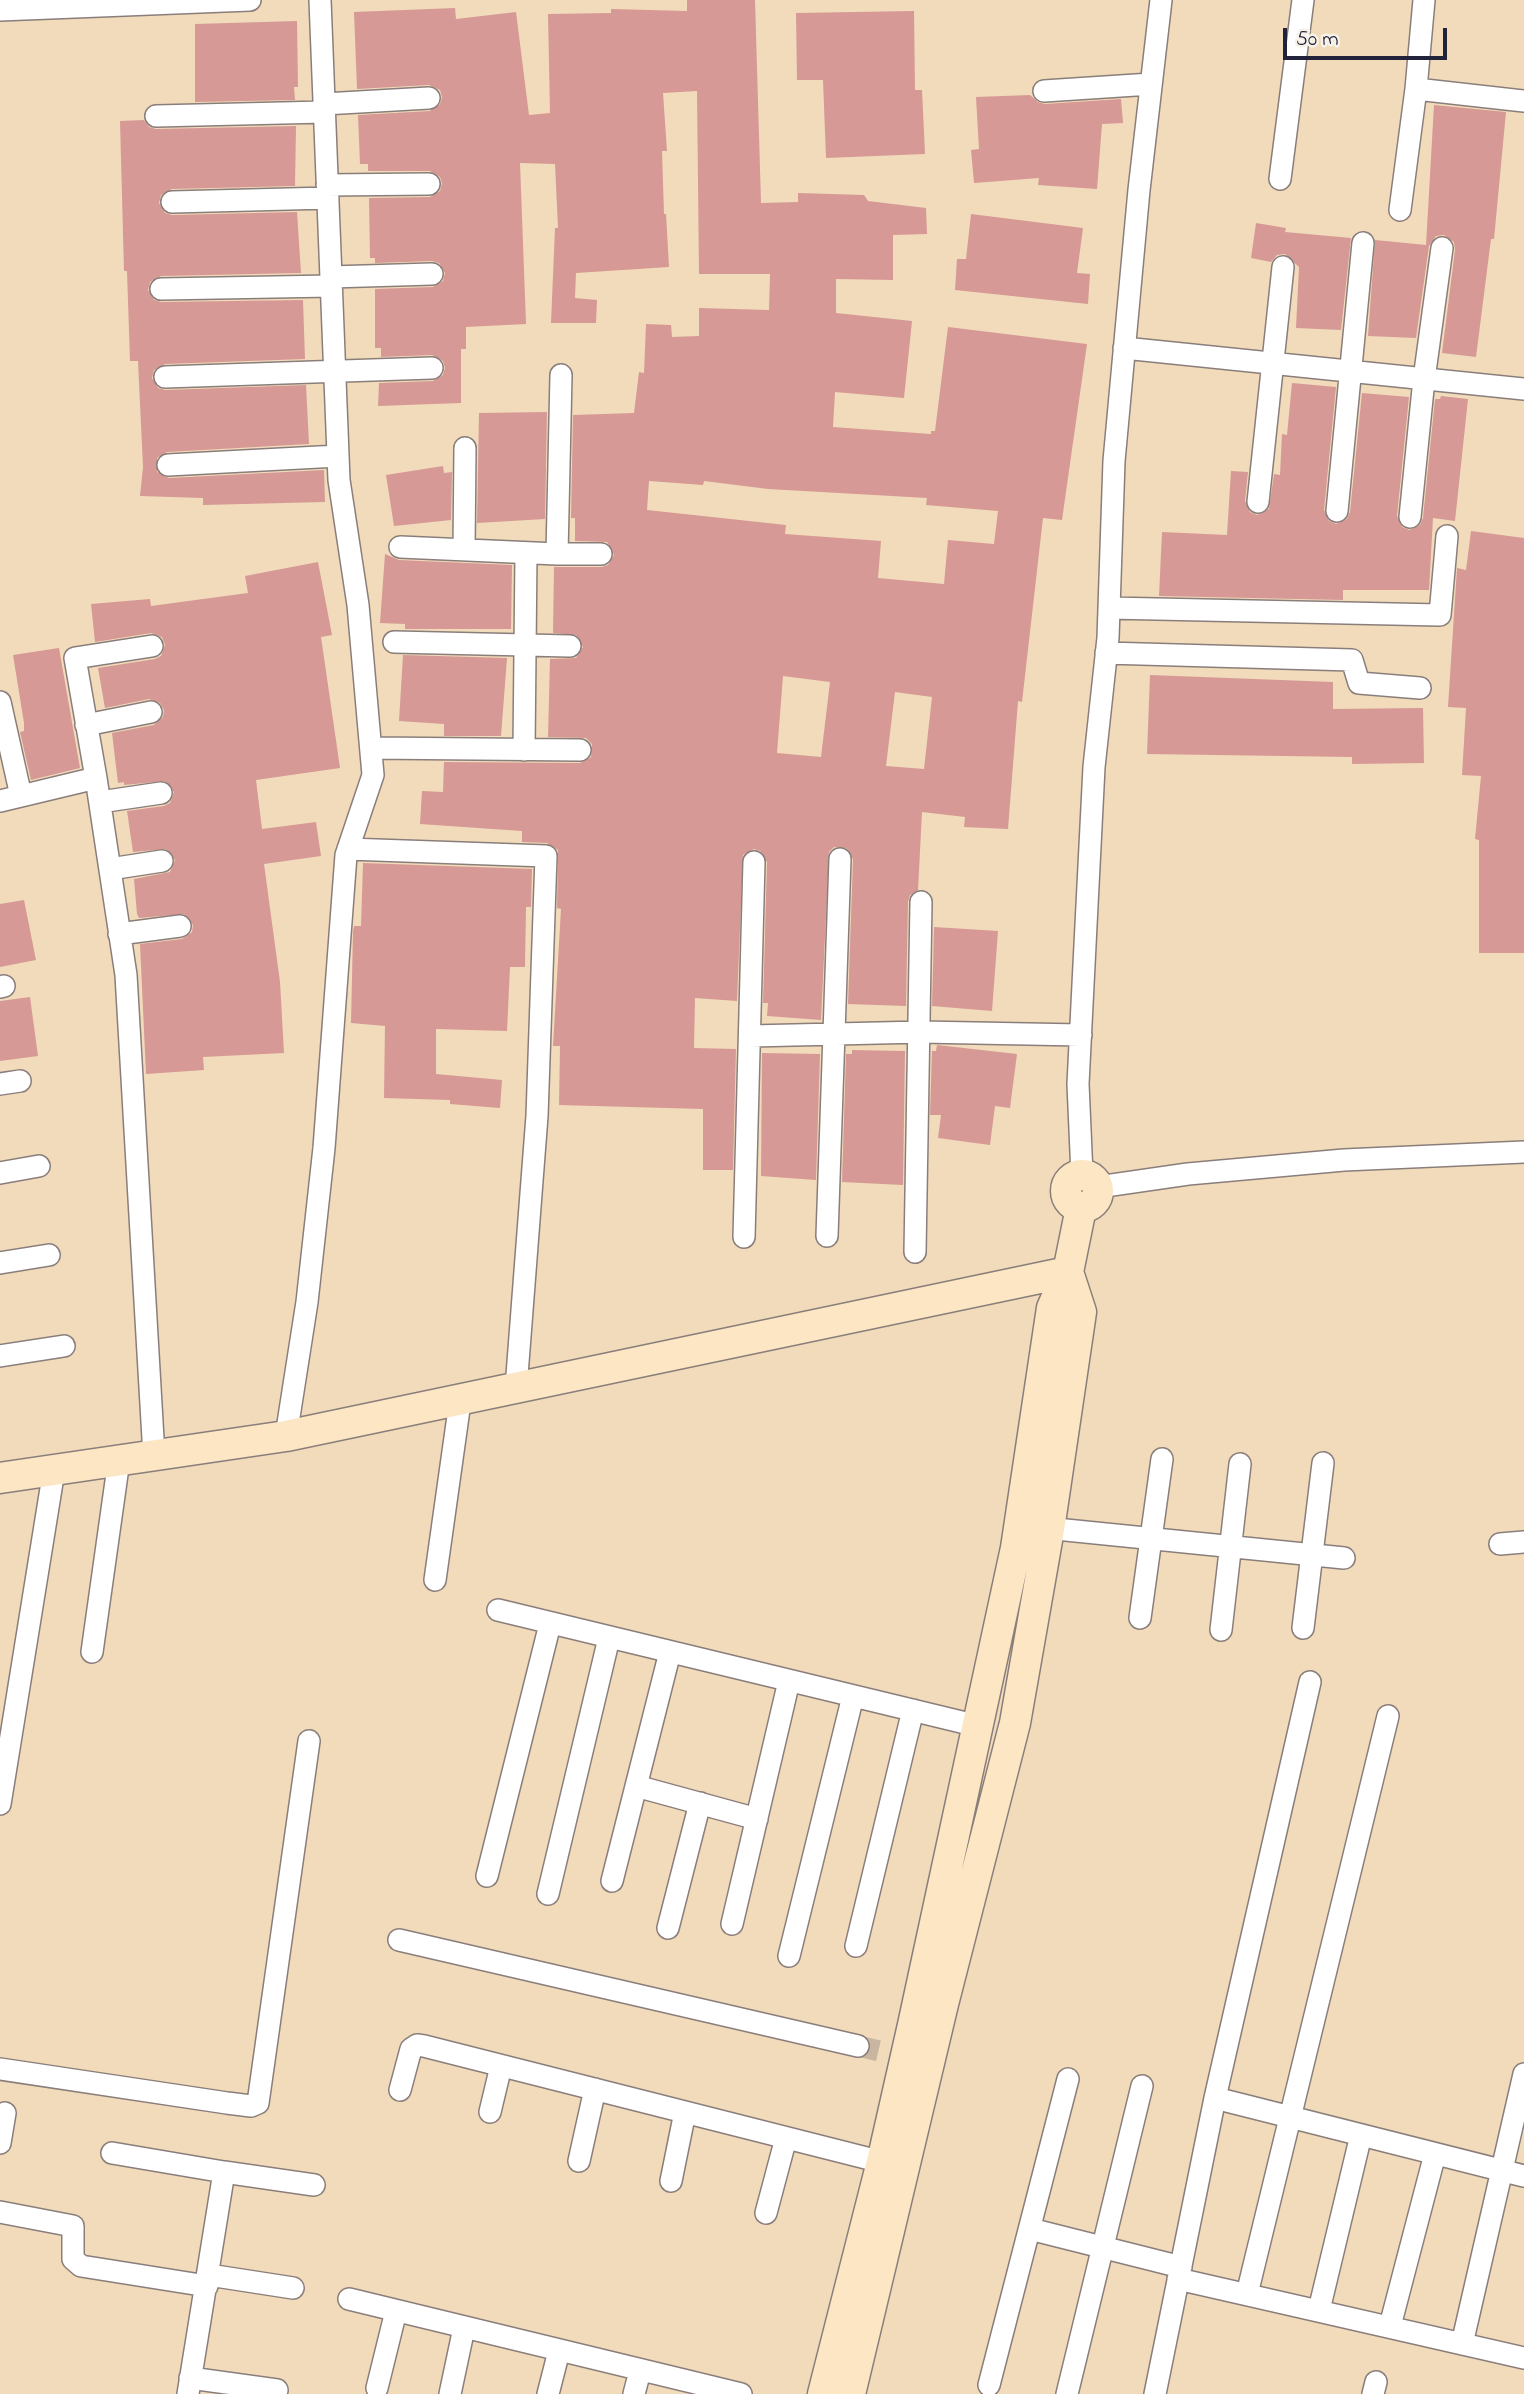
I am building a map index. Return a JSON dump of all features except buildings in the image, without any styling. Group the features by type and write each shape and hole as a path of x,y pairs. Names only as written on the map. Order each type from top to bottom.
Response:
{"street":[{"path":"0,10 67,4 250,0"},
{"path":"286,1436 307,1302 324,1148 348,849 373,775 373,748 338,456 320,0"},
{"path":"822,2394 908,2057 1020,1524 1052,1308 1068,1272 1087,1190 1079,1084 1094,767 1109,608 1114,461 1161,0"},
{"path":"1280,179 1303,0"},
{"path":"1400,210 1416,89 1424,0"},
{"path":"1044,91 1151,84"},
{"path":"1416,89 1524,101"},
{"path":"156,116 324,108 429,98"},
{"path":"172,202 429,184"},
{"path":"1337,511 1363,243"},
{"path":"1410,517 1424,379 1442,248"},
{"path":"1258,502 1283,267"},
{"path":"161,289 331,282 432,274"},
{"path":"1124,348 1524,389"},
{"path":"165,377 432,368"},
{"path":"557,554 561,375"},
{"path":"464,550 465,448"},
{"path":"168,465 338,456"},
{"path":"1109,608 1440,615 1447,536"},
{"path":"400,547 601,554"},
{"path":"524,750 526,553"},
{"path":"394,642 570,646"},
{"path":"152,646 75,659 126,975 154,1456"},
{"path":"1106,653 1352,660 1359,683 1420,688"},
{"path":"0,702 21,796"},
{"path":"86,725 151,712"},
{"path":"373,748 580,750"},
{"path":"0,801 96,778"},
{"path":"100,802 161,793"},
{"path":"348,849 546,856 537,1116 516,1388"},
{"path":"827,1236 840,859"},
{"path":"110,869 162,861"},
{"path":"744,1237 754,862"},
{"path":"915,1252 921,1032 920,902"},
{"path":"120,934 180,926"},
{"path":"751,1036 921,1032 1081,1035"},
{"path":"1087,1190 1331,1161 1524,1152"},
{"path":"0,1173 39,1166"},
{"path":"0,1263 49,1255"},
{"path":"0,1478 286,1436 460,1402 1068,1272"},
{"path":"850,2394 908,2057 1015,1723 1049,1528 1081,1312 1068,1272"},
{"path":"0,1356 64,1346"},
{"path":"435,1580 460,1402"},
{"path":"92,1652 119,1460"},
{"path":"1140,1618 1162,1460"},
{"path":"1303,1628 1322,1463"},
{"path":"1221,1630 1240,1464"},
{"path":"0,1804 54,1471"},
{"path":"1020,1524 1344,1558"},
{"path":"1500,1544 1524,1542"},
{"path":"498,1610 978,1726"},
{"path":"487,1876 550,1624"},
{"path":"548,1894 609,1638"},
{"path":"612,1881 670,1652"},
{"path":"732,1924 789,1681"},
{"path":"1155,2394 1215,2098 1310,1682"},
{"path":"789,1956 853,1696"},
{"path":"856,1946 913,1710"},
{"path":"1247,2294 1388,1716"},
{"path":"0,2069 227,2103 251,2106 258,2103 309,1741"},
{"path":"636,1786 757,1819"},
{"path":"668,1928 700,1803"},
{"path":"399,1940 858,2046"},
{"path":"400,2090 411,2049 417,2045 882,2162"},
{"path":"490,2112 501,2066"},
{"path":"1462,2344 1514,2173 1524,2074"},
{"path":"989,2385 1068,2079"},
{"path":"1067,2394 1142,2086"},
{"path":"579,2161 596,2089"},
{"path":"1215,2098 1514,2173"},
{"path":"671,2181 685,2112"},
{"path":"0,2143 5,2113"},
{"path":"1319,2310 1361,2135"},
{"path":"766,2213 786,2137"},
{"path":"112,2153 314,2185"},
{"path":"1390,2326 1435,2154"},
{"path":"224,2172 189,2386 277,2390"},
{"path":"0,2211 73,2226 73,2259 81,2266 293,2288"},
{"path":"1030,2229 1101,2247 1247,2294 1524,2358"},
{"path":"349,2299 741,2394"},
{"path":"377,2388 396,2311"},
{"path":"450,2394 464,2328"},
{"path":"548,2394 559,2351"},
{"path":"634,2394 640,2371"}],"tunnel":[{"path":"858,2046 888,2053"}]}
